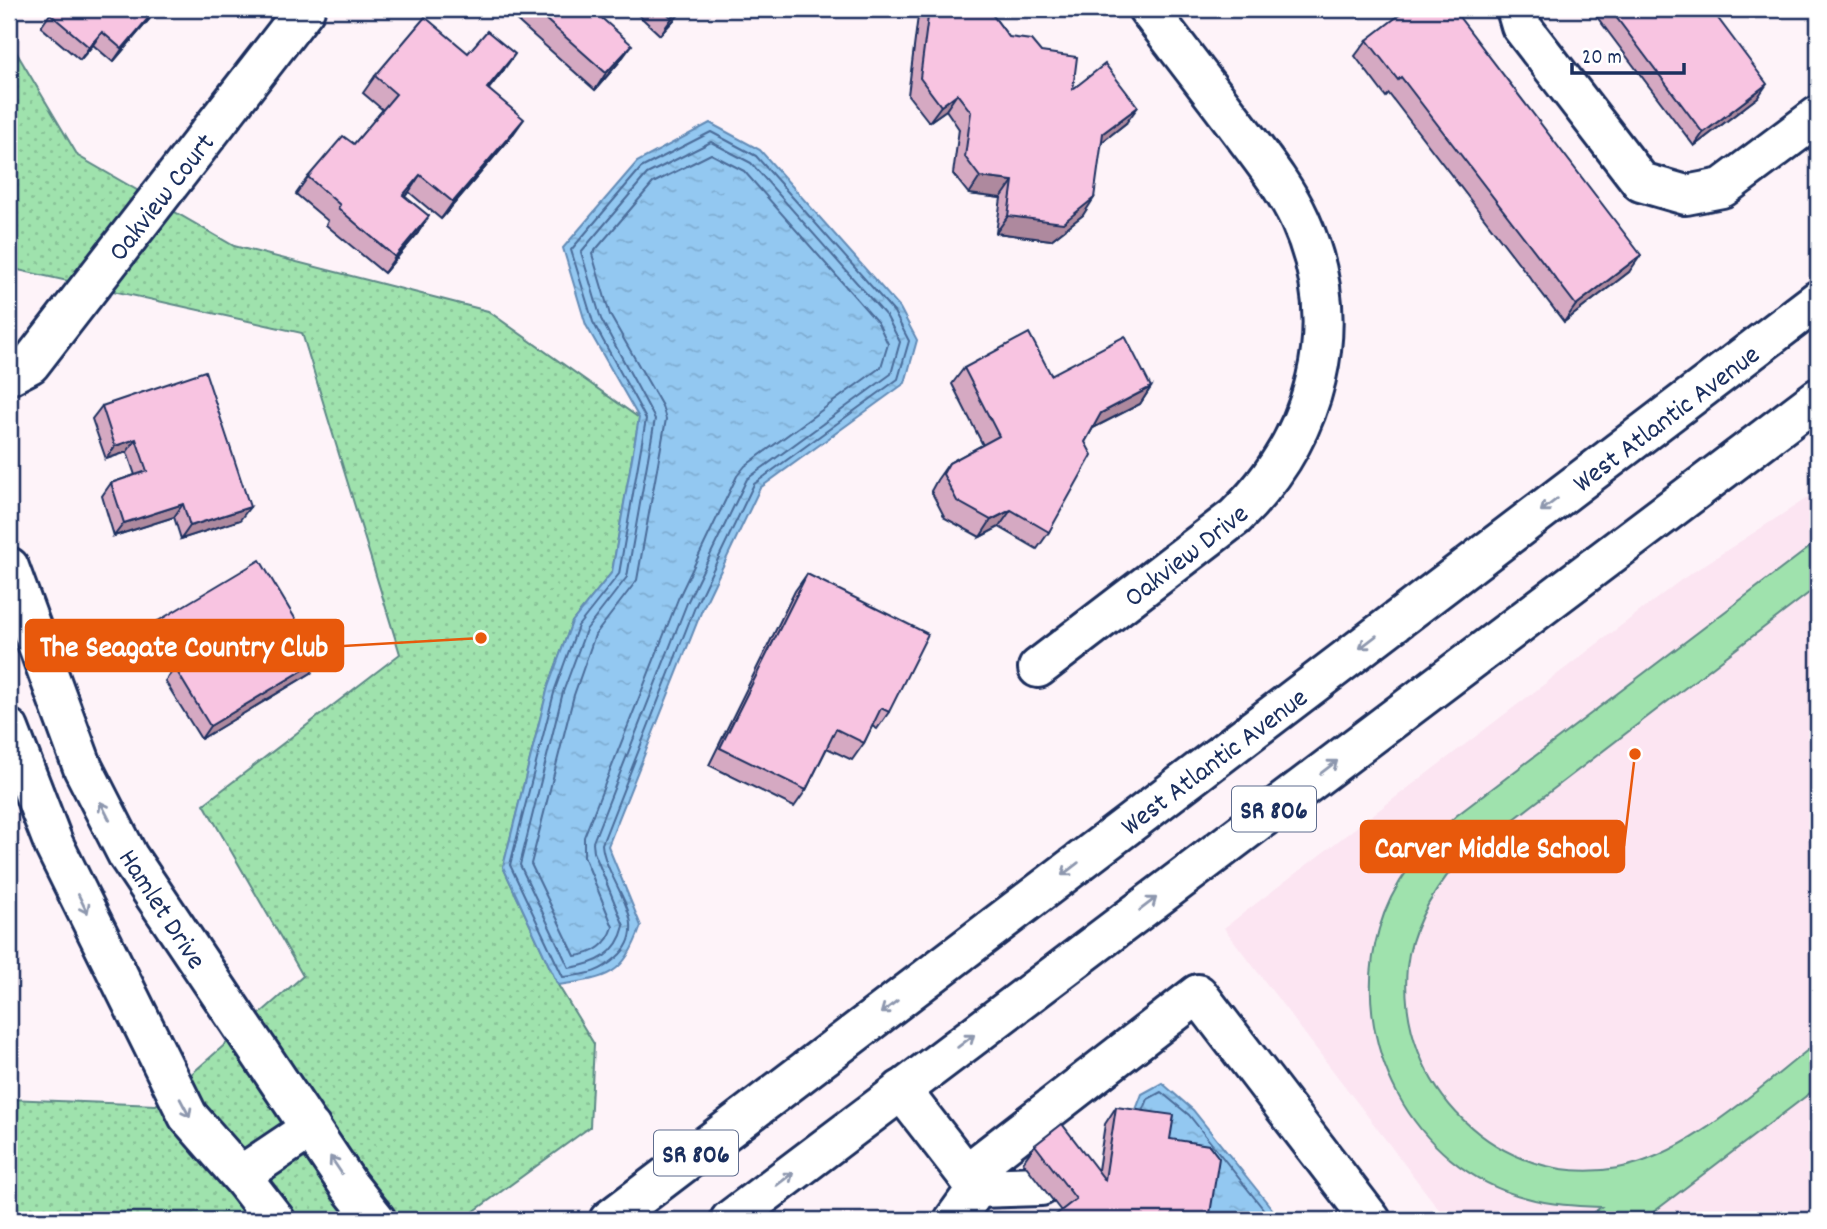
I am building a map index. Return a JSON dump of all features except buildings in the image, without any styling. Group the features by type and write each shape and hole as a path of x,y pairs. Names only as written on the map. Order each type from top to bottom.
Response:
{"street":[{"name":"Oakview Court","path":"9,374 30,364 305,9"},
{"name":"Oakview Drive","path":"1038,668 1235,517 1256,496 1291,449 1307,412 1319,365 1322,306 1318,277 1300,221 1270,170 1148,9"},
{"path":"1516,9 1521,26 1641,182 1686,195 1722,188 1818,116"},
{"name":"West Atlantic Avenue","path":"608,1220 1818,300"},
{"name":"SR 806","path":"730,1220 1818,398"},
{"name":"Hamlet Drive","path":"9,567 83,768 128,856 376,1220"},
{"path":"9,729 54,845 188,1116 241,1175 275,1220"},
{"path":"954,1220 972,1181 1072,1091 1198,995 1371,1220"},
{"path":"901,1090 972,1181 1041,1186"},
{"path":"1069,1140 1072,1091"},
{"path":"241,1175 311,1128"}],"shaded area":[{"path":"1818,491 1818,1220 1447,1220 1224,928 1681,580"}],"green space":[{"path":"9,40 78,156 234,246 488,311 639,418 612,572 572,622 548,687 503,867 558,985 594,1044 590,1127 462,1220 9,1220 9,1099 156,1105 303,976 204,804 400,654 302,333 9,268"},
{"path":"1818,541 1818,586 1457,863 1424,911 1413,938 1407,967 1408,1011 1418,1052 1437,1088 1463,1120 1496,1145 1533,1162 1574,1170 1618,1168 1644,1161 1671,1149 1723,1117 1818,1042 1818,1087 1643,1220 1584,1220 1601,1207 1536,1200 1486,1182 1450,1159 1421,1129 1398,1094 1381,1055 1372,1014 1371,971 1379,929 1392,896 1420,853 1456,816"}],"water":[{"path":"710,123 760,150 900,308 917,340 905,383 760,488 702,610 608,846 641,926 627,956 611,972 589,980 558,985 503,867 548,687 572,622 612,572 639,418 586,325 563,248 637,162"},
{"path":"1162,1083 1193,1110 1281,1220 1200,1220 1132,1120 1142,1094"}],"place":[{"name":"The Seagate Country Club","path":"481,638"},
{"name":"Carver Middle School","path":"1635,754"}]}
